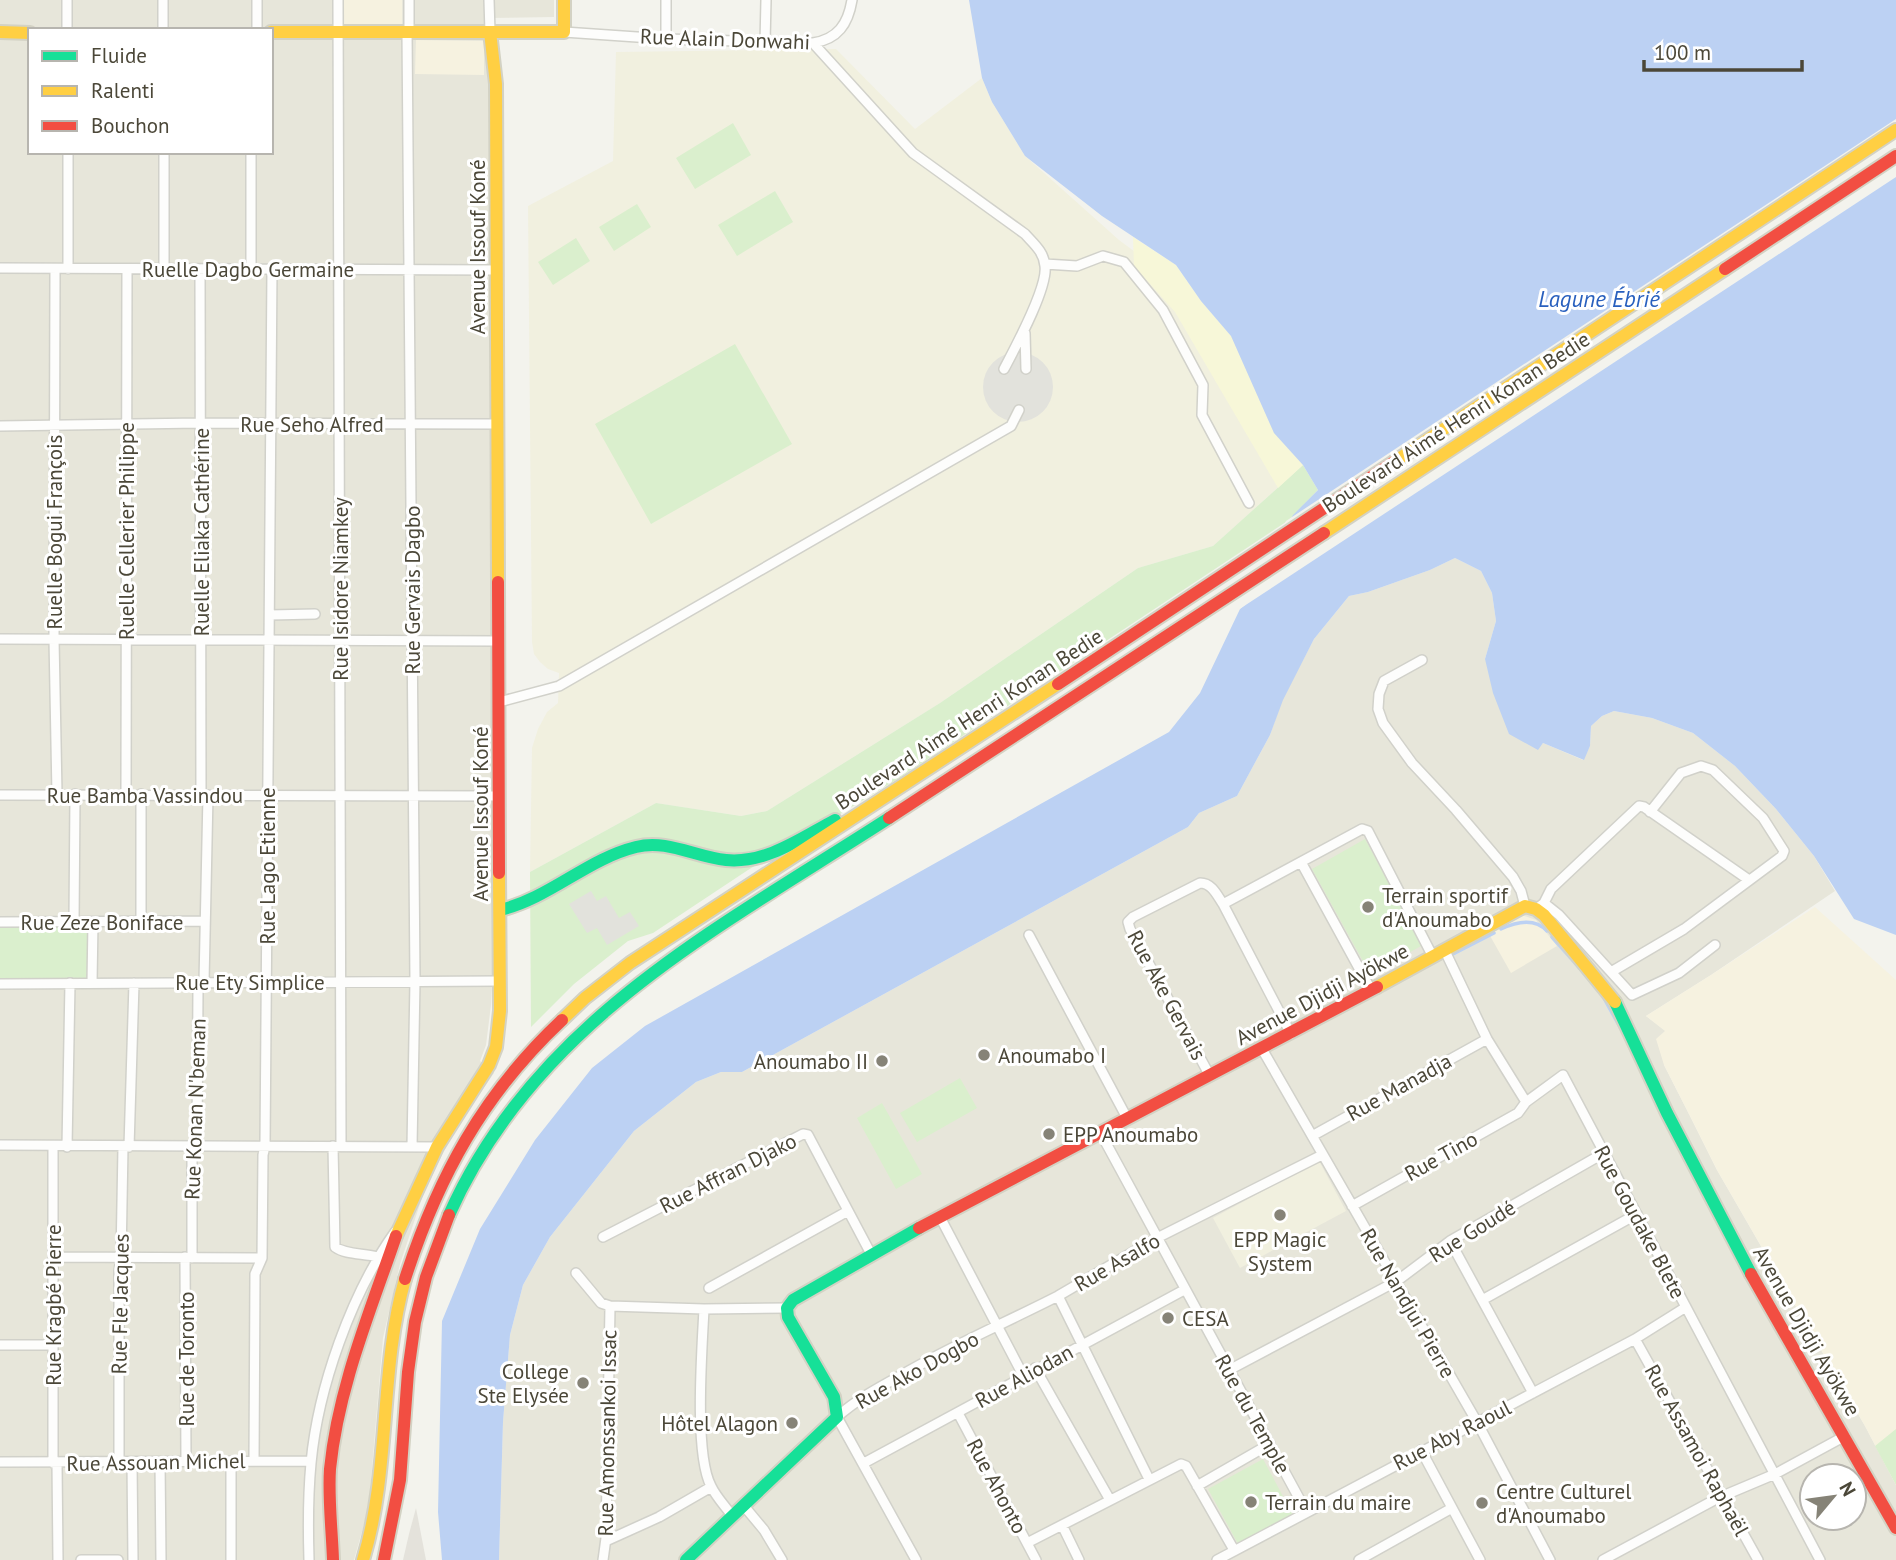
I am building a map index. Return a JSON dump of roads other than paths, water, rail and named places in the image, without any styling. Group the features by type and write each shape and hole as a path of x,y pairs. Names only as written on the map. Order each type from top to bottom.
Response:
{"main road":[{"path":"273,32 569,32 564,0"},
{"path":"0,32 28,33"},
{"name":"Avenue Issouf Koné","path":"333,1560 331,1471 336,1429 347,1379 400,1225 437,1147 489,1065 496,1047 500,1011 496,84 490,32"},
{"name":"Boulevard Aimé Henri Konan Bedie","path":"363,1560 379,1494 386,1390 399,1301 420,1233 468,1129 503,1082 541,1038 604,982 1896,130"},
{"name":"Boulevard Aimé Henri Konan Bedie","path":"384,1560 398,1496 411,1342 427,1273 438,1240 470,1171 520,1096 576,1035 652,973 1896,156"},
{"path":"500,910 525,904 619,852 637,846 665,845 729,860 765,857 901,788"},
{"name":"Avenue Djidji Ayökwe","path":"787,1308 793,1300 871,1254 1535,906 1605,987 1616,1004 1667,1112 1750,1272 1896,1528"},
{"path":"686,1560 837,1417 834,1397 788,1317 787,1308"}],"street":[{"path":"67,0 67,28"},
{"path":"163,0 163,28"},
{"path":"257,0 257,28"},
{"name":"Rue Isidore Niamkey","path":"338,0 340,982 335,1247 341,1252 366,1253 378,1257"},
{"name":"Rue Gervais Dagbo","path":"409,0 408,269 415,981 412,1147"},
{"path":"489,0 490,32"},
{"path":"666,0 666,39"},
{"path":"765,43 766,0"},
{"name":"Rue Alain Donwahi","path":"569,32 666,39 813,43 831,38 844,27 852,0"},
{"path":"813,43 913,153 1025,234 1040,250 1045,274 1024,332 1004,369"},
{"path":"68,154 68,269"},
{"path":"164,154 164,268"},
{"path":"251,154 251,269"},
{"path":"1045,264 1077,266 1103,256 1124,262 1163,310 1203,385 1202,415 1249,503"},
{"name":"Ruelle Dagbo Germaine","path":"0,268 497,270"},
{"name":"Ruelle Cellerier Philippe","path":"126,794 127,269"},
{"name":"Ruelle Eliaka Cathérine","path":"200,269 201,639 205,795"},
{"name":"Rue Lago Etienne","path":"254,1461 255,1274 262,1258 265,1146 272,269"},
{"name":"Ruelle Bogui François","path":"55,270 54,639 57,794"},
{"path":"1024,332 1026,369"},
{"path":"499,702 559,686 1011,426 1019,410"},
{"name":"Rue Seho Alfred","path":"0,426 201,423 498,424"},
{"path":"270,615 315,614"},
{"path":"0,639 499,641"},
{"path":"1422,660 1384,681 1379,694 1378,709 1383,723 1412,763 1456,810 1535,906 1559,915 1629,994 1636,994 1679,973 1715,945"},
{"path":"1611,972 1684,929 1782,856 1784,851 1763,818 1713,770 1701,766 1681,773 1650,812"},
{"name":"Rue Bamba Vassindou","path":"0,794 499,796"},
{"path":"74,922 75,794"},
{"path":"141,794 141,921"},
{"name":"Rue Konan N'beman","path":"188,1258 192,1155 197,1146 198,989 204,982 205,795"},
{"path":"1535,906 1639,806 1749,880"},
{"path":"1223,904 1357,831 1368,831 1526,1102"},
{"path":"1301,862 1371,990"},
{"name":"Rue Ake Gervais","path":"1210,1076 1128,922 1200,883 1212,888 1223,904 1291,1034"},
{"name":"Rue Zeze Boniface","path":"0,922 204,921"},
{"path":"92,983 93,922"},
{"path":"1030,935 1127,1118"},
{"name":"Rue Ety Simplice","path":"0,984 500,981"},
{"path":"68,1147 70,983"},
{"name":"Rue Fle Jacques","path":"119,1461 118,1271 121,1258 134,983"},
{"name":"Rue Manadja","path":"1312,1136 1487,1039"},
{"name":"Rue Nandjui Pierre","path":"1262,1049 1477,1422 1550,1560"},
{"name":"Rue Goudake Blete","path":"1526,1102 1563,1075 1820,1560"},
{"name":"Rue Tino","path":"1352,1206 1518,1113 1526,1102"},
{"name":"Rue du Temple","path":"1100,1132 1306,1511"},
{"name":"Rue Affran Djako","path":"603,1237 803,1134 808,1135 871,1254"},
{"path":"0,1145 437,1147"},
{"name":"Rue Kragbé Pierre","path":"53,1147 52,1346 58,1560"},
{"name":"Rue Goudé","path":"1229,1370 1397,1281 1450,1241 1604,1153"},
{"name":"Rue Asalfo","path":"1149,1479 1058,1296 1157,1238 1322,1154"},
{"path":"709,1288 848,1211"},
{"path":"1484,1299 1637,1214"},
{"path":"940,1217 1023,1375"},
{"path":"309,1560 311,1461 333,1362 349,1315 378,1257 400,1225"},
{"path":"1450,1241 1533,1393"},
{"path":"54,1257 262,1258"},
{"name":"Rue de Toronto","path":"186,1461 188,1258"},
{"path":"576,1273 601,1303 610,1306 787,1308"},
{"name":"Rue Aliodan","path":"864,1463 1035,1368 1184,1290"},
{"name":"Rue Ako Dogbo","path":"837,1417 854,1402 946,1349 998,1327 1058,1296"},
{"name":"Rue Amonssankoi Issac","path":"603,1560 606,1541 610,1306"},
{"name":"Rue Aby Raoul","path":"1217,1560 1635,1339 1686,1307"},
{"path":"704,1309 702,1430 706,1473 711,1487 733,1517"},
{"name":"Rue Assamoi Raphaël","path":"1635,1339 1758,1560"},
{"path":"0,1345 52,1346"},
{"path":"1035,1368 1110,1500"},
{"name":"Rue Ahonto","path":"958,1413 1036,1560"},
{"path":"837,1417 916,1560"},
{"path":"1603,1560 1723,1496 1775,1474 1844,1436"},
{"path":"1197,1486 1270,1444"},
{"path":"1422,1450 1480,1560"},
{"path":"231,1461 231,1560"},
{"name":"Rue Assouan Michel","path":"0,1462 311,1461"},
{"path":"132,1462 133,1560"},
{"path":"160,1462 161,1560"},
{"path":"1027,1543 1181,1464 1186,1466 1234,1550"},
{"path":"606,1541 659,1517 711,1487"},
{"path":"744,1506 764,1530 782,1560"},
{"path":"1359,1560 1370,1557 1452,1508"},
{"path":"1062,1525 1079,1560"},
{"path":"80,1560 118,1560"}],"water":[{"name":"Lagune Ébrié","path":"969,0 1896,0 1896,935 1854,919 1814,856 1776,809 1735,766 1693,733 1652,718 1614,711 1602,716 1591,726 1590,746 1584,760 1543,743 1538,750 1509,734 1493,693 1485,659 1496,621 1492,593 1481,571 1455,558 1430,570 1349,596 1314,639 1283,700 1270,735 1237,796 1199,813 1188,827 742,1072 721,1072 696,1082 634,1131 550,1237 523,1285 510,1335 503,1422 499,1560 442,1560 438,1512 442,1321 480,1229 535,1140 592,1068 645,1026 1169,732 1200,693 1240,609 1245,605 1293,515 1318,490 1303,465 1274,433 1231,336 1201,301 1176,265 1102,216 1025,156 992,102 982,78"}],"waterway":[{"path":"1501,929 1513,924 1531,922 1547,931"},
{"path":"1453,954 1494,933"},
{"path":"1552,937 1600,991 1621,1029"}],"place":[{"name":"Terrain sportif d'Anoumabo","path":"1368,907"},
{"name":"Anoumabo I","path":"984,1055"},
{"name":"Anoumabo II","path":"882,1061"},
{"name":"EPP Anoumabo","path":"1049,1134"},
{"name":"EPP Magic System","path":"1280,1215"},
{"name":"CESA","path":"1168,1318"},
{"name":"College Ste Elysée","path":"583,1383"},
{"name":"Hôtel Alagon","path":"792,1423"},
{"name":"Terrain du maire","path":"1251,1502"},
{"name":"Centre Culturel d'Anoumabo","path":"1482,1503"}]}
